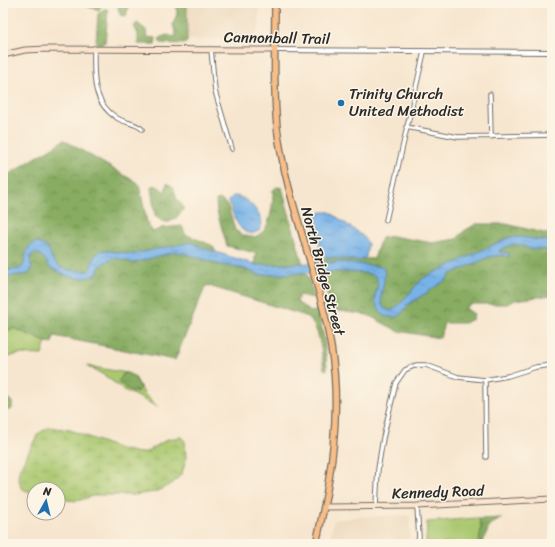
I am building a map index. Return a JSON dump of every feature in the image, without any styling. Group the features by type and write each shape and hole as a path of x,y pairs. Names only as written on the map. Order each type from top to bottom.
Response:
{"highway":[{"name":"North Bridge Street","path":"275,3 277,127 288,187 317,288 331,346 335,381 336,421 332,457 325,507 316,544"}],"main road":[{"name":"Cannonball Trail","path":"3,55 38,49 94,48 275,50"},
{"name":"Kennedy Road","path":"325,507 417,506 552,499"}],"street":[{"path":"94,48 94,83 100,101 112,114 142,129"},
{"path":"211,50 215,91 232,149"},
{"name":"Cannonball Trail","path":"275,50 552,52"},
{"path":"386,220 424,52"},
{"path":"490,94 491,137"},
{"path":"406,127 458,137 552,135"},
{"path":"376,506 379,461 393,392 401,374 412,366 426,365 458,376 485,380 508,376 536,367 552,366"},
{"path":"485,380 486,458"},
{"path":"417,506 419,537 417,544"}],"shaded area":[{"path":"184,3 259,3 259,28 253,38 184,40"},
{"path":"408,515 410,519 410,540 408,544 329,544 334,520 355,517"}],"green space":[{"path":"82,3 103,3 99,10 85,6"},
{"path":"117,3 129,3 126,16 120,15"},
{"path":"176,3 187,3 187,42 184,44 161,43 159,40 161,37 167,35 174,37 176,36 173,24 177,14"},
{"path":"104,9 107,9 108,11 105,43 98,45 96,43 98,14"},
{"path":"137,23 146,30 147,37 156,38 155,44 138,44 138,34 134,26"},
{"path":"64,140 139,184 147,223 153,232 161,228 182,226 185,234 213,246 221,263 253,272 256,253 227,246 217,212 216,200 220,199 228,206 235,230 246,236 254,237 261,234 266,227 272,209 273,190 277,187 282,188 301,258 315,298 299,295 297,302 311,312 318,310 325,343 327,370 324,369 320,340 315,327 306,316 206,285 175,360 54,336 52,343 46,342 13,328 3,333 3,178"},
{"path":"167,183 173,187 177,199 182,205 183,211 170,222 164,222 155,215 151,188 153,185 157,186 165,192"},
{"path":"476,224 506,224 552,235 552,295 515,300 507,304 470,304 465,308 474,314 473,319 464,323 444,323 440,338 398,331 368,315 332,310 317,261 328,257 347,260 374,259 381,238 392,236 432,243 457,239 464,231"},
{"path":"13,328 46,342 42,355 18,354 3,359 6,354 7,340 3,336 3,333"},
{"path":"87,366 127,373 135,377 145,395 158,407 124,390 104,375"},
{"path":"124,373 130,374 136,380 140,388 138,391 132,392 118,382"},
{"path":"3,394 12,402 12,409 6,411 3,410"},
{"path":"49,427 70,430 120,449 139,453 146,452 168,439 181,437 185,441 186,460 182,473 173,483 155,492 133,495 96,495 77,501 66,500 66,481 26,481 26,490 21,488 18,475 20,468 38,434"},
{"path":"477,518 481,523 479,544 426,544 427,522"},
{"path":"502,518 490,525 482,544 479,544 481,527 479,519"}],"water":[{"path":"233,196 243,198 255,209 262,223 260,230 253,233 248,233 239,226 229,201"},
{"path":"321,212 330,212 364,237 368,244 366,257 359,261 326,257 321,252 314,218"},
{"path":"510,237 552,241 552,250 530,249 521,245 513,244 500,250 499,252 509,253 509,257 503,255 489,257 451,274 446,280 409,304 401,314 396,317 385,317 378,308 375,298 377,280 376,277 370,274 357,272 321,272 258,275 245,269 221,265 184,253 174,252 133,263 117,258 107,261 99,268 97,274 91,277 78,278 54,270 48,266 43,257 34,253 30,262 32,268 29,274 3,277 3,270 20,269 23,265 27,251 37,242 49,249 54,261 63,268 74,271 88,271 94,257 102,250 133,254 191,242 209,250 257,265 340,262 383,267 385,273 381,298 382,304 390,311 399,305 425,277"}],"place":[{"name":"Trinity Church United Methodist","path":"341,103"}]}
